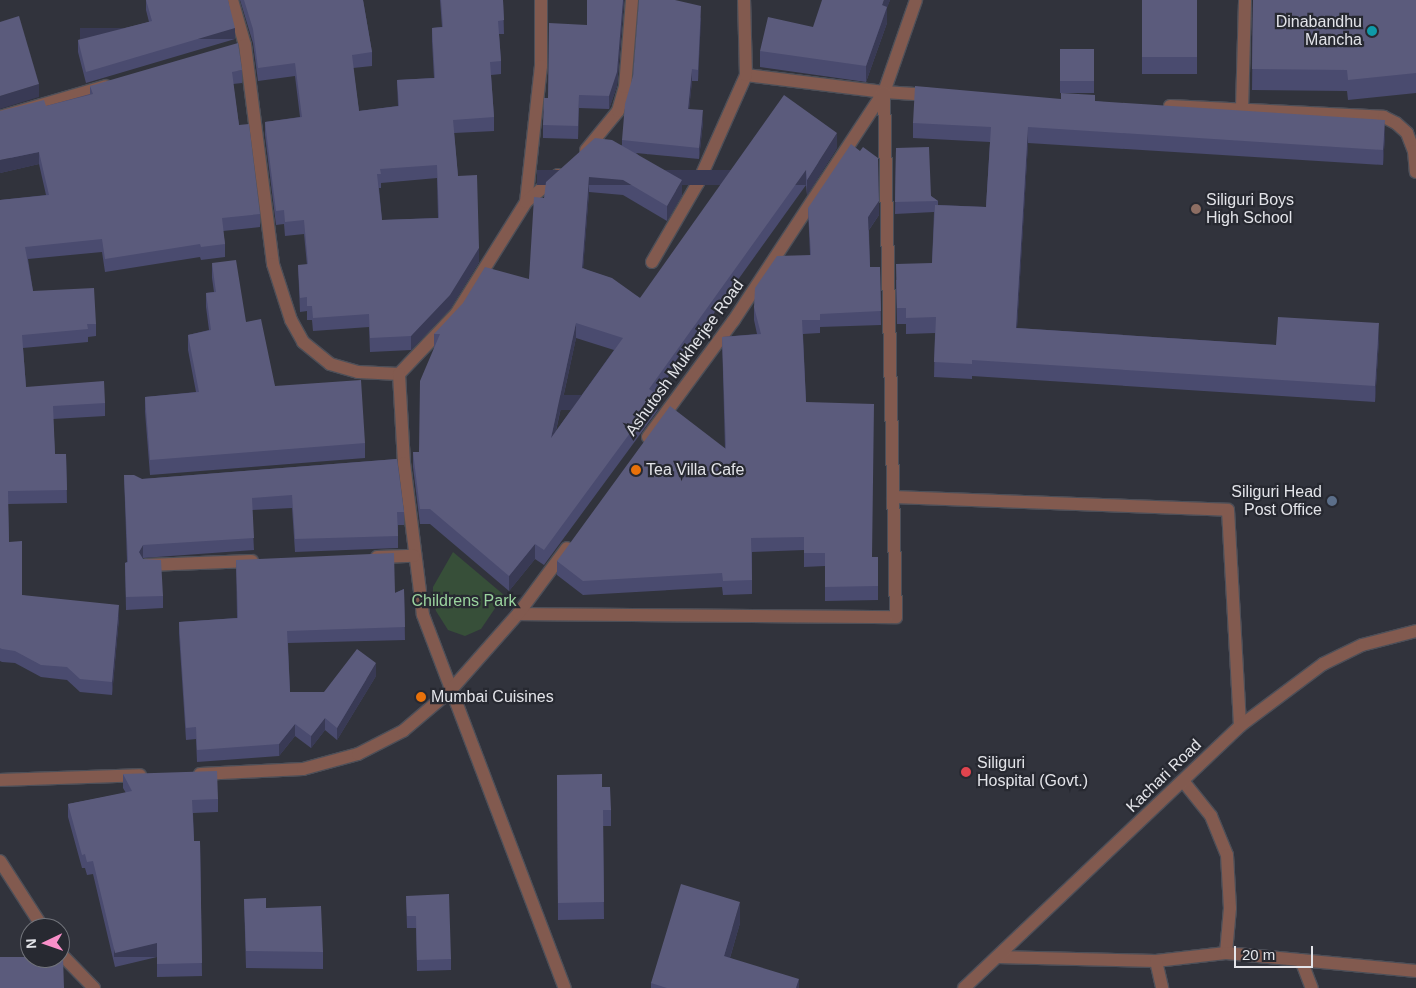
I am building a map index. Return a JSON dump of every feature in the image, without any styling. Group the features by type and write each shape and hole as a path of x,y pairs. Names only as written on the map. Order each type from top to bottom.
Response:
{"street":[{"path":"232,0 273,264 290,320 303,342 330,364 358,372 399,374"},
{"path":"526,202 541,66 541,0"},
{"path":"565,988 450,691 423,615 399,463 399,374 456,314 526,202 597,141 618,112 625,87 632,0"},
{"path":"652,262 698,184 746,75 744,0"},
{"name":"Ashutosh Mukherjee Road","path":"640,447 734,320 884,92 916,0"},
{"path":"1242,109 1245,0"},
{"path":"746,75 884,92 944,95"},
{"path":"1,114 124,81"},
{"path":"518,614 896,616 884,92"},
{"path":"1152,105 1384,117 1396,122 1407,133 1414,151 1416,172"},
{"path":"893,497 1228,510 1240,726"},
{"path":"183,774 303,769 358,754 403,731 450,691 518,614 576,535"},
{"path":"364,558 414,556"},
{"path":"147,565 266,561"},
{"name":"Kachari Road","path":"964,988 1240,726 1323,664 1362,645 1416,631"},
{"path":"0,780 156,775"},
{"path":"1183,781 1210,816 1227,855 1230,908 1226,953"},
{"path":"0,861 37,918"},
{"path":"998,957 1156,961 1226,953 1416,971"},
{"path":"1301,960 1312,988"},
{"path":"1156,961 1162,988"},
{"path":"70,963 94,988"}],"green space":[{"name":"Childrens Park","path":"453,552 504,595 481,629 465,636 448,630 436,611 433,600 433,587"}],"building":[{"path":"146,0 228,0 235,28 86,72 78,40 152,21"},
{"path":"244,0 363,0 372,52 352,55 359,111 399,106 397,80 435,78 432,28 443,27 441,0 503,0 504,20 498,21 501,61 490,62 494,117 453,120 458,176 477,175 479,248 450,295 411,336 370,338 369,314 313,318 312,306 307,306 307,297 300,298 298,265 308,264 304,220 285,222 284,210 276,211 265,122 302,117 295,63 258,68 253,29","holes":["437,165 439,218 382,220 377,174 381,174 380,169"]},
{"path":"587,0 623,0 617,72 609,96 579,95 578,126 543,125 544,98 548,98 549,23 587,25"},
{"path":"639,0 675,0 701,6 698,70 692,69 688,109 703,110 699,148 622,140 625,104 633,76"},
{"path":"822,0 884,0 882,5 887,7 866,66 760,51 768,17 813,27"},
{"path":"1142,0 1197,0 1197,57 1142,57"},
{"path":"1253,0 1416,0 1416,73 1348,80 1347,70 1252,69"},
{"path":"19,16 39,84 0,96 0,22"},
{"path":"238,43 242,70 232,72 239,125 249,124 260,214 222,218 225,244 201,247 200,244 105,259 102,239 25,247 33,291 94,288 96,324 87,324 88,329 22,335 26,387 104,381 105,403 53,406 55,454 66,454 67,490 8,491 9,542 22,541 22,595 119,605 112,682 80,679 67,667 41,665 15,651 0,648 0,200 49,195 39,152 0,160 0,111 44,100 46,106 93,94 90,86"},
{"path":"1060,49 1094,49 1094,81 1060,81"},
{"path":"915,86 1061,99 1061,93 1095,95 1095,101 1385,120 1383,150 1028,127 1016,328 1276,345 1278,317 1379,323 1375,386 972,360 972,364 934,362 936,317 906,318 906,308 897,308 896,264 932,263 935,205 986,207 991,127 913,123"},
{"path":"784,95 837,133 807,180 806,170 649,389 658,395 544,550 535,544 509,576 430,509 420,509 413,452 419,452 420,381 440,334 434,334 463,303 485,267 529,279 534,197 544,198 546,182 595,138 612,140 682,180 667,206 623,180 589,177 582,268 612,278 640,298","holes":["576,323 623,338 551,438"]},
{"path":"851,144 860,151 863,147 878,158 879,201 868,217 870,267 880,267 881,311 820,314 820,320 802,320 806,402 874,404 872,557 878,557 878,586 825,587 825,553 804,553 804,537 751,538 752,580 723,581 722,573 583,581 557,561 670,406 726,449 722,337 761,334 754,307 755,288 777,256 811,255 808,208"},
{"path":"929,147 931,196 938,201 895,202 896,148"},
{"path":"236,260 246,322 261,319 275,386 361,380 365,443 150,460 145,397 199,392 188,335 211,330 206,293 216,292 212,263"},
{"path":"397,459 404,512 397,512 398,536 295,539 292,495 252,498 254,538 143,545 139,552 143,559 161,560 163,596 126,597 125,563 128,562 124,475 134,475 142,479"},
{"path":"394,553 395,593 404,589 405,627 287,631 290,692 324,692 357,649 376,663 337,728 325,718 311,736 295,724 279,744 197,750 196,727 186,728 179,622 238,618 236,560"},
{"path":"217,771 218,799 192,800 194,841 200,841 202,963 157,964 157,943 115,953 93,861 87,862 85,854 82,855 68,804 132,791 123,774"},
{"path":"602,774 602,787 610,787 611,810 603,810 604,902 558,903 557,775"},
{"path":"681,884 740,902 724,956 799,979 796,988 667,988 651,983"},
{"path":"449,894 451,959 417,960 416,916 407,916 406,896"},
{"path":"266,898 266,908 321,906 323,952 246,951 244,899"},
{"path":"0,957 20,957 20,968 63,968 64,988 0,988"}],"place":[{"name":"Dinabandhu Mancha","path":"1372,31"},
{"name":"Siliguri Boys High School","path":"1196,209"},
{"name":"Tea Villa Cafe","path":"636,470"},
{"name":"Siliguri Head Post Office","path":"1332,501"},
{"name":"Mumbai Cuisines","path":"421,697"},
{"name":"Siliguri Hospital (Govt.)","path":"966,772"}]}
